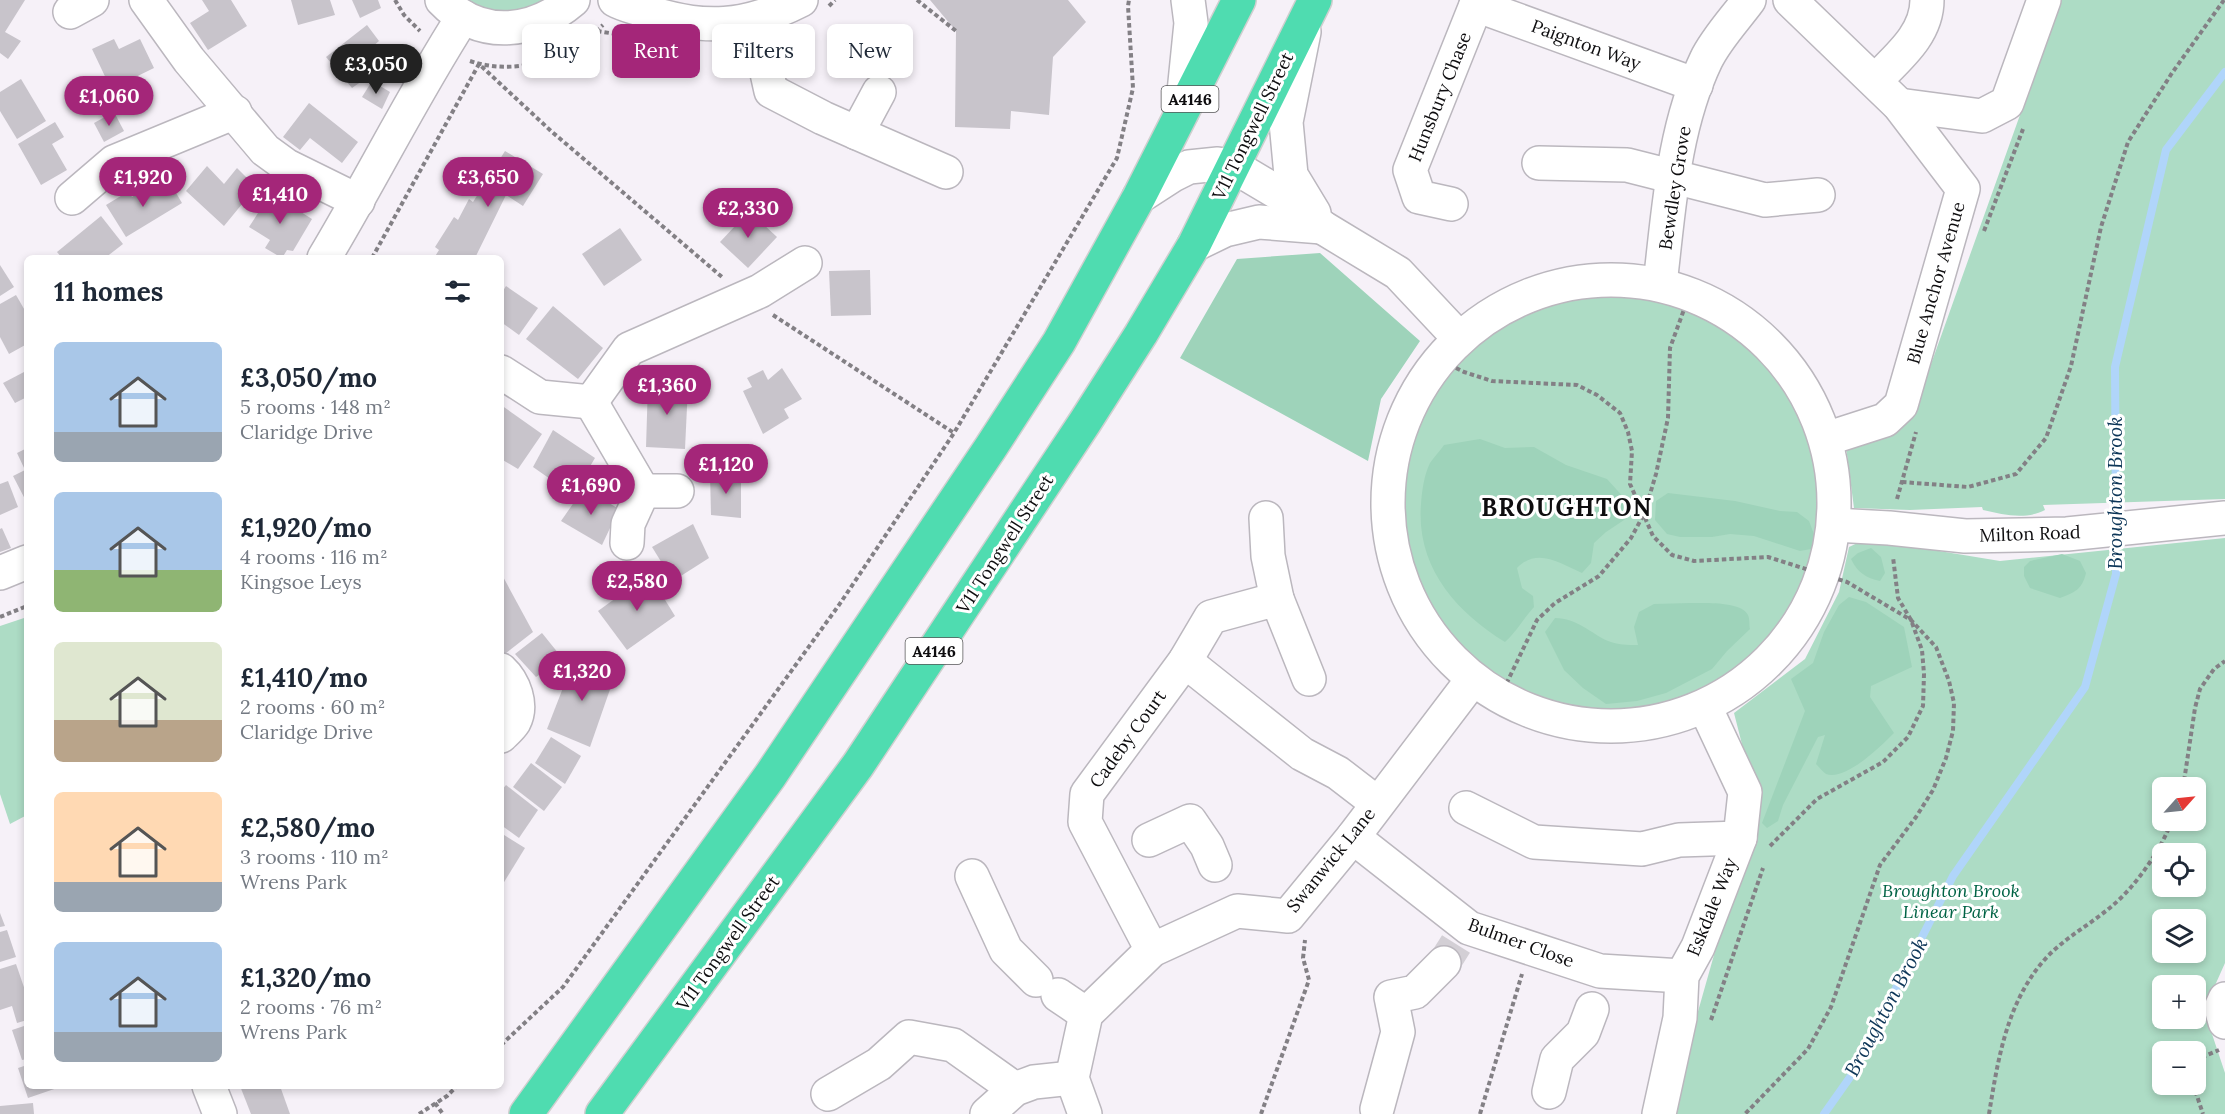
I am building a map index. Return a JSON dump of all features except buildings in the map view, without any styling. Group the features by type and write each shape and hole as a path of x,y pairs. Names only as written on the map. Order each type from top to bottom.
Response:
{"highway":[{"name":"A4146","path":"526,1114 770,776 1059,342 1139,197 1239,0"},
{"name":"V11 Tongwell Street","path":"602,1114 858,765 1085,422 1194,245 1311,8"}],"street":[{"path":"146,0 189,60 265,150 286,166 358,201"},
{"path":"326,255 358,201 431,66 452,9 481,25 521,28 549,18 573,0"},
{"path":"615,0 675,21 701,24 727,24 755,19 801,0"},
{"path":"1181,116 1191,23 1188,0"},
{"name":"Bewdley Grove","path":"1675,289 1674,175 1678,146 1696,85 1707,58 1749,0"},
{"name":"Blue Anchor Avenue","path":"1790,0 1899,105 1963,189 1901,405 1885,420 1826,439"},
{"path":"1875,81 1915,39 1927,11 1927,0"},
{"path":"1899,105 1982,116 2007,103 2044,0"},
{"name":"Paignton Way","path":"1477,2 1696,85"},
{"name":"Hunsbury Chase","path":"1451,204 1419,197 1410,170 1477,2"},
{"path":"1311,8 1286,122 1291,175 1322,227"},
{"path":"755,19 771,91 823,118 946,172"},
{"path":"857,133 879,92"},
{"path":"72,198 114,162 235,112"},
{"path":"1539,163 1628,165 1765,200 1818,195"},
{"path":"1139,197 1189,167 1218,164 1233,166 1290,200 1322,227 1398,273 1450,348"},
{"path":"1194,245 1225,230 1259,222 1322,227"},
{"path":"591,402 629,349 760,291 805,263"},
{"path":"1605,279 1675,289 1726,310 1770,345 1804,389 1826,439 1834,482 1834,525 1824,575 1804,618 1764,668 1705,707 1635,726 1578,725 1538,715 1500,697 1473,679 1428,631 1399,572 1389,524 1390,470 1403,420 1422,383 1450,348 1503,307 1550,287 1605,279"},
{"path":"504,374 540,397 591,402"},
{"path":"591,402 643,491"},
{"path":"643,491 676,491"},
{"path":"627,543 628,525 643,491"},
{"path":"1266,518 1268,556 1277,599 1309,679"},
{"name":"Milton Road","path":"1834,525 1965,536 2067,534 2225,518"},
{"path":"0,573 24,563"},
{"name":"Cadeby Court","path":"1152,950 1085,822 1087,794 1185,661 1211,617 1277,599"},
{"path":"1185,661 1302,754 1338,772 1377,803"},
{"path":"504,673 509,677 518,701 514,722 504,733"},
{"name":"Swanwick Lane","path":"1237,911 1288,916 1353,837 1473,679"},
{"name":"Eskdale Way","path":"1659,1114 1680,1018 1682,976 1698,947 1740,838 1745,792 1705,707"},
{"path":"1466,808 1534,842 1642,849 1679,840 1740,838"},
{"path":"1084,1114 1072,1078 1086,1014 1152,950 1237,911 1207,846 1190,821 1149,840"},
{"name":"Bulmer Close","path":"1353,837 1456,945 1530,947 1600,971 1682,976"},
{"path":"972,876 1006,950 1047,988 1086,1014"},
{"path":"1377,1109 1398,1032 1391,997 1415,992 1456,945"},
{"path":"2225,999 2221,1008 2225,1022"},
{"path":"1549,1092 1557,1059 1583,1033 1592,1009"},
{"path":"828,1094 879,1064 909,1038 953,1045 1015,1089"},
{"path":"987,1114 1015,1089 1034,1082 1072,1078"},
{"path":"210,1089 220,1114"}],"path":[{"path":"917,0 956,31"},
{"path":"504,1042 563,987 839,605 954,433 1117,158 1133,88 1129,0"},
{"path":"1902,482 1968,487 2016,474 2046,438 2071,366 2101,227 2128,142 2172,73 2224,0"},
{"path":"374,255 479,64 551,131 745,297 954,433"},
{"path":"1983,233 2025,124"},
{"path":"1500,697 1537,621 1555,603 1599,576 1631,538 1644,514 1656,474 1668,418 1675,289"},
{"path":"1450,348 1464,372 1492,381 1577,385 1597,395 1620,413 1628,432 1632,451 1630,483 1653,536 1672,555 1694,561 1768,557 1847,582 1911,620 1936,647 1949,681 1954,703 1954,722 1946,758 1933,790 1917,817 1880,865 1832,1007 1808,1049 1745,1114"},
{"path":"1767,855 1771,844 1816,800 1883,762 1908,737 1923,706 1922,651 1911,620 1898,598 1889,528 1919,421"},
{"path":"0,617 24,607"},
{"path":"2185,777 2200,689 2214,669 2225,661"},
{"path":"1989,1114 1999,1055 2011,1018 2025,987 2047,958 2069,938 2113,905 2136,883 2166,831"},
{"path":"1710,1025 1763,867"},
{"path":"1261,1114 1309,980 1303,958 1305,939"},
{"path":"1480,1114 1530,947"},
{"path":"2206,1056 2225,1048"},
{"path":"419,1114 454,1089"},
{"path":"2197,1095 2203,1114"},
{"path":"435,1103 443,1114"}],"green space":[{"path":"464,0 551,0 526,10 500,14 486,11"},
{"path":"2061,0 2225,0 2225,499 2043,505 2045,510 2023,516 1991,512 1983,510 1982,507 1910,510 1854,508 1846,447 1920,395"},
{"path":"1320,253 1420,341 1381,399 1368,461 1180,358 1237,259"},
{"path":"1605,279 1660,284 1690,293 1726,310 1770,345 1804,389 1826,439 1820,527 1804,618 1764,668 1705,707 1635,726 1578,725 1538,715 1500,697 1473,679 1439,622 1399,572 1389,524 1390,470 1403,420 1422,383 1441,358 1459,338 1503,307 1550,287"},
{"path":"1480,439 1505,448 1534,447 1566,465 1607,479 1626,500 1627,518 1594,543 1591,563 1582,573 1557,561 1541,558 1532,559 1517,568 1522,588 1533,596 1534,607 1505,642 1470,616 1442,585 1432,567 1421,526 1423,488 1430,463 1444,445"},
{"path":"1668,493 1735,501 1780,511 1797,512 1809,521 1815,537 1811,549 1800,551 1754,536 1730,534 1712,537 1680,537 1667,534 1655,520 1656,501"},
{"name":"Broughton Brook Linear Park","path":"2225,538 2225,963 2206,1006 2206,975 2152,975 2152,1029 2206,1029 2206,1016 2225,1073 2225,1114 1669,1114 1757,803 1734,713 1805,659 1839,592 1849,547 1866,539 2000,561"},
{"path":"1871,548 1881,557 1885,573 1880,581 1862,574 1851,559 1858,553"},
{"path":"2062,554 2080,561 2086,573 2080,587 2060,598 2030,588 2024,576 2024,567 2030,561"},
{"path":"1849,597 1866,602 1904,627 1912,667 1871,686 1870,697 1894,733 1853,768 1834,775 1826,774 1816,764 1825,735 1818,737 1783,805 1778,821 1767,828 1762,823 1805,711 1791,679 1813,663 1824,632 1839,605"},
{"path":"1690,603 1738,607 1748,615 1750,629 1712,669 1666,693 1637,701 1606,704 1583,688 1564,670 1545,632 1555,618 1563,619 1577,623 1612,642 1638,645 1634,627 1639,612 1654,604"},
{"path":"24,618 24,817 10,824 0,794 0,626"}],"waterway":[{"name":"Broughton Brook","path":"2116,522 2115,367 2166,150 2225,72"},
{"name":"Broughton Brook","path":"1824,1114 1853,1073 1953,876 2085,687 2116,574 2116,537"}],"tunnel":[{"path":"1444,963 1456,944"}],"district":[{"name":"BROUGHTON","path":"1567,508"}]}
